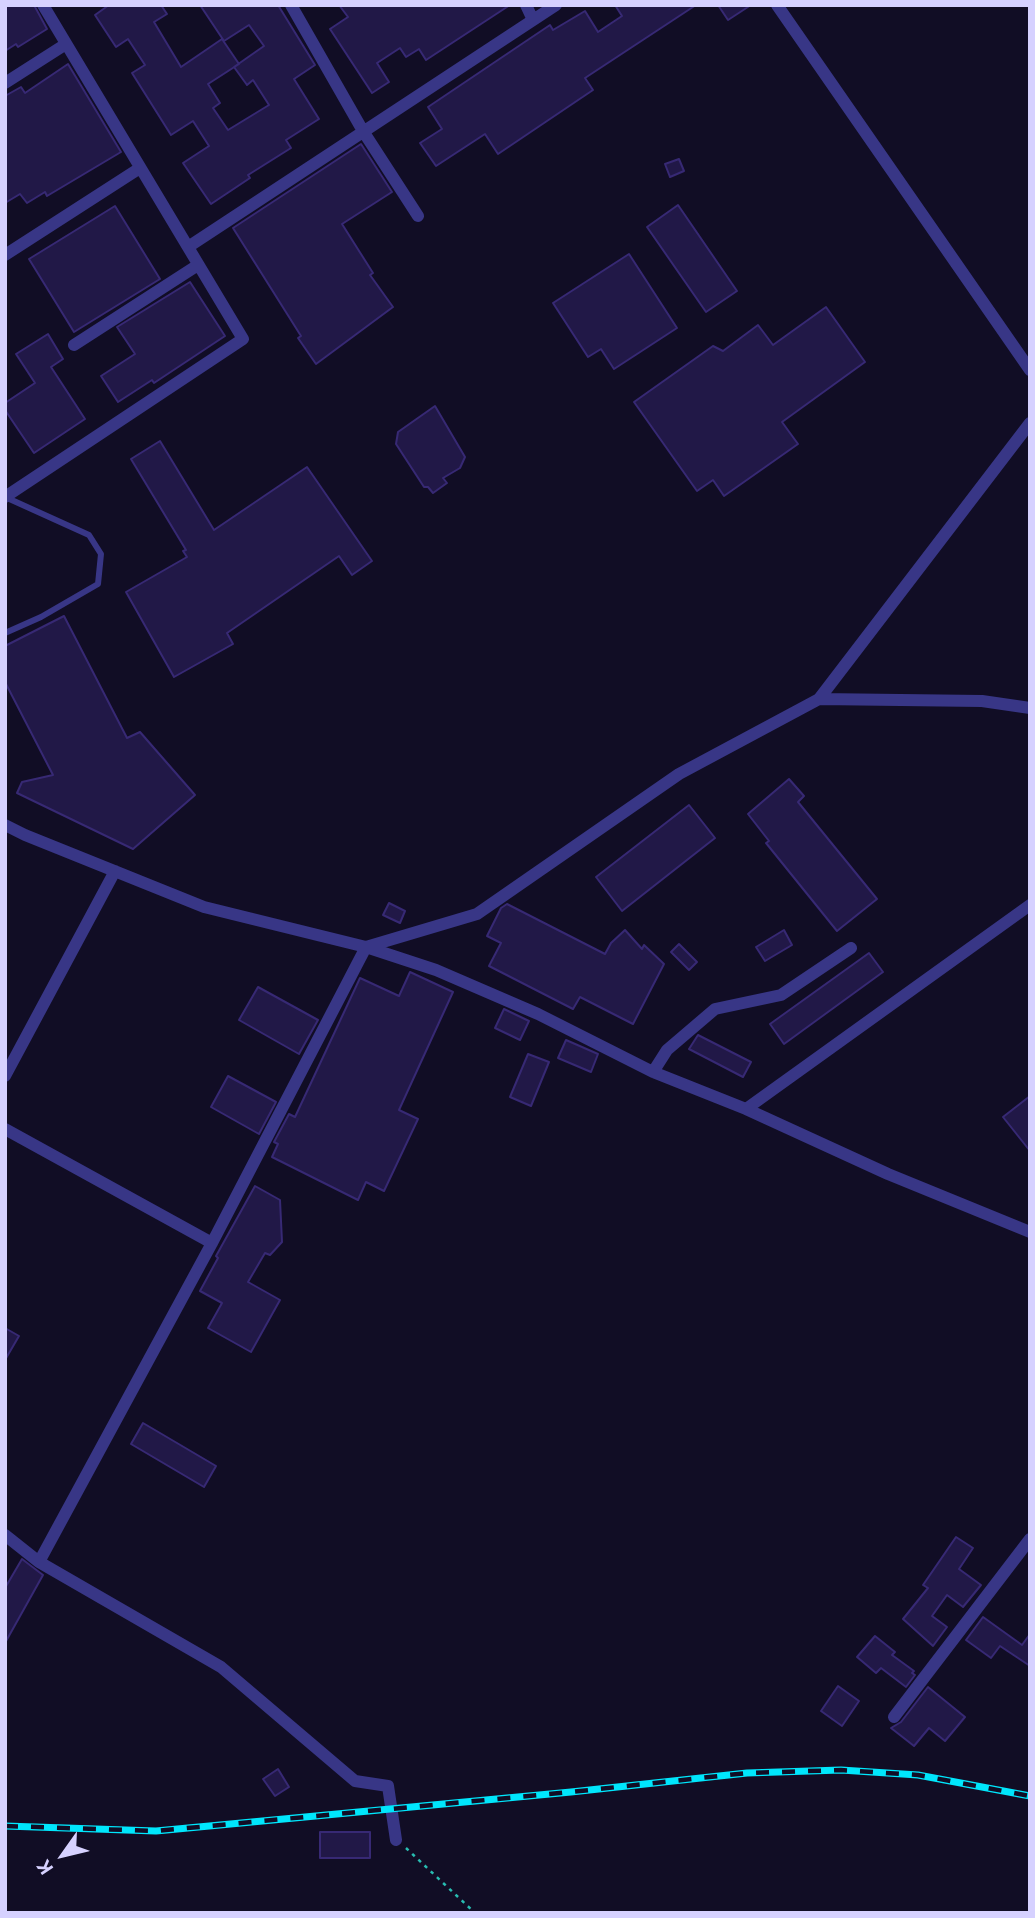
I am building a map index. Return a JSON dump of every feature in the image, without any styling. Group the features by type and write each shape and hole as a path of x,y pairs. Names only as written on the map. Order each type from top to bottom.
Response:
{"street":[{"path":"5,497 243,339 43,5"},
{"path":"291,5 363,131 418,216"},
{"path":"526,5 533,20"},
{"path":"188,247 555,5"},
{"path":"777,5 1030,370"},
{"path":"5,83 66,44"},
{"path":"5,255 140,168"},
{"path":"74,345 198,265"},
{"path":"39,1562 212,1244 366,947 477,914 679,774 819,699 1030,423"},
{"path":"819,699 982,701 1030,708"},
{"path":"5,825 204,907 366,947 436,970 500,997 653,1072 746,1109 888,1174 1030,1232"},
{"path":"5,1076 114,871"},
{"path":"746,1109 1030,905"},
{"path":"653,1072 667,1050 715,1009 781,995 851,948"},
{"path":"5,1129 212,1244"},
{"path":"5,1535 39,1562 221,1667 355,1781 388,1786 396,1840"},
{"path":"894,1717 1030,1539"}],"lane":[{"path":"5,497 89,535 101,554 98,584 41,617 5,633"}],"path":[{"path":"396,1840 475,1913"}],"building":[{"path":"5,5 34,5 47,29 18,47 16,44 5,51"},
{"path":"109,5 161,5 167,14 154,22 181,67 222,39 239,64 264,46 249,25 224,41 200,5 278,5 315,65 294,79 319,119 286,140 291,148 248,175 250,178 211,204 183,163 209,146 193,121 171,135 132,73 145,65 128,39 116,47 95,15","holes":["234,67 247,85 253,80 269,105 228,130 213,108 220,103 208,84"]},
{"path":"339,5 510,5 426,60 419,49 406,57 400,48 377,63 389,82 372,93 330,29 348,17"},
{"path":"615,5 696,5 585,78 593,90 498,154 485,134 436,166 420,143 442,129 428,107 550,25 553,30 585,11 598,32 622,16"},
{"path":"718,5 751,5 728,20"},
{"path":"68,64 121,152 47,196 45,192 27,203 20,194 5,203 5,96 21,87 25,93"},
{"path":"361,144 392,192 342,224 373,273 370,275 393,307 316,364 233,228"},
{"path":"679,159 684,171 670,177 665,164"},
{"path":"678,205 737,291 706,312 647,227"},
{"path":"115,206 160,279 74,332 29,259"},
{"path":"629,254 677,328 614,369 601,349 588,357 553,303"},
{"path":"190,282 225,336 154,383 152,380 118,402 101,376 135,354 117,327"},
{"path":"826,307 865,362 782,422 798,444 724,496 713,480 697,491 634,402 713,346 723,351 758,325 773,345"},
{"path":"48,334 63,359 51,367 85,419 34,453 5,410 5,403 35,383 16,354"},
{"path":"435,406 465,457 460,468 443,478 447,483 433,493 428,487 424,487 396,444 398,432"},
{"path":"160,441 214,530 307,467 372,561 352,575 339,556 227,633 233,644 174,677 126,592 187,557 183,551 186,550 131,459"},
{"path":"64,616 127,738 140,732 195,795 133,849 17,793 22,782 53,775 5,682 5,646"},
{"path":"789,779 804,796 798,802 877,899 837,931 766,843 769,841 748,814"},
{"path":"689,805 715,838 622,911 596,877"},
{"path":"389,903 405,911 400,923 383,915"},
{"path":"507,904 605,954 611,943 625,930 642,949 644,945 664,964 633,1024 580,997 573,1009 489,966 501,943 487,936 501,908"},
{"path":"784,930 792,945 765,961 756,947"},
{"path":"679,944 697,962 689,970 671,952"},
{"path":"869,953 883,972 784,1044 770,1024"},
{"path":"410,972 453,992 399,1110 418,1119 384,1191 366,1182 358,1200 272,1157 278,1144 274,1142 289,1114 295,1117 360,978 399,996"},
{"path":"258,987 318,1020 299,1054 239,1020"},
{"path":"504,1009 529,1021 520,1040 495,1028"},
{"path":"698,1035 751,1062 743,1077 689,1049"},
{"path":"566,1040 598,1054 591,1072 558,1058"},
{"path":"528,1054 549,1062 531,1106 510,1097"},
{"path":"228,1076 276,1102 259,1134 211,1107"},
{"path":"1030,1096 1030,1151 1003,1117"},
{"path":"255,1186 280,1200 282,1242 270,1255 265,1253 248,1282 280,1300 251,1352 208,1328 222,1303 200,1291"},
{"path":"5,1328 19,1336 5,1360"},
{"path":"143,1423 216,1466 204,1487 131,1444"},
{"path":"956,1537 973,1548 959,1569 981,1585 963,1607 947,1595 932,1616 947,1627 933,1646 903,1619 928,1588 923,1585"},
{"path":"22,1559 43,1575 5,1643 5,1588"},
{"path":"983,1617 1022,1645 1030,1634 1030,1666 1000,1646 991,1658 966,1640"},
{"path":"875,1636 895,1652 892,1655 914,1671 912,1673 915,1675 906,1687 881,1668 876,1673 857,1657"},
{"path":"838,1686 859,1701 842,1726 821,1711"},
{"path":"928,1687 965,1717 945,1741 929,1728 914,1746 891,1728 901,1722"},
{"path":"278,1769 289,1787 275,1796 263,1779"},
{"path":"320,1832 370,1832 370,1858 320,1858"}],"railway":[{"path":"5,1826 156,1831 747,1773 841,1770 918,1775 1030,1796"}]}
